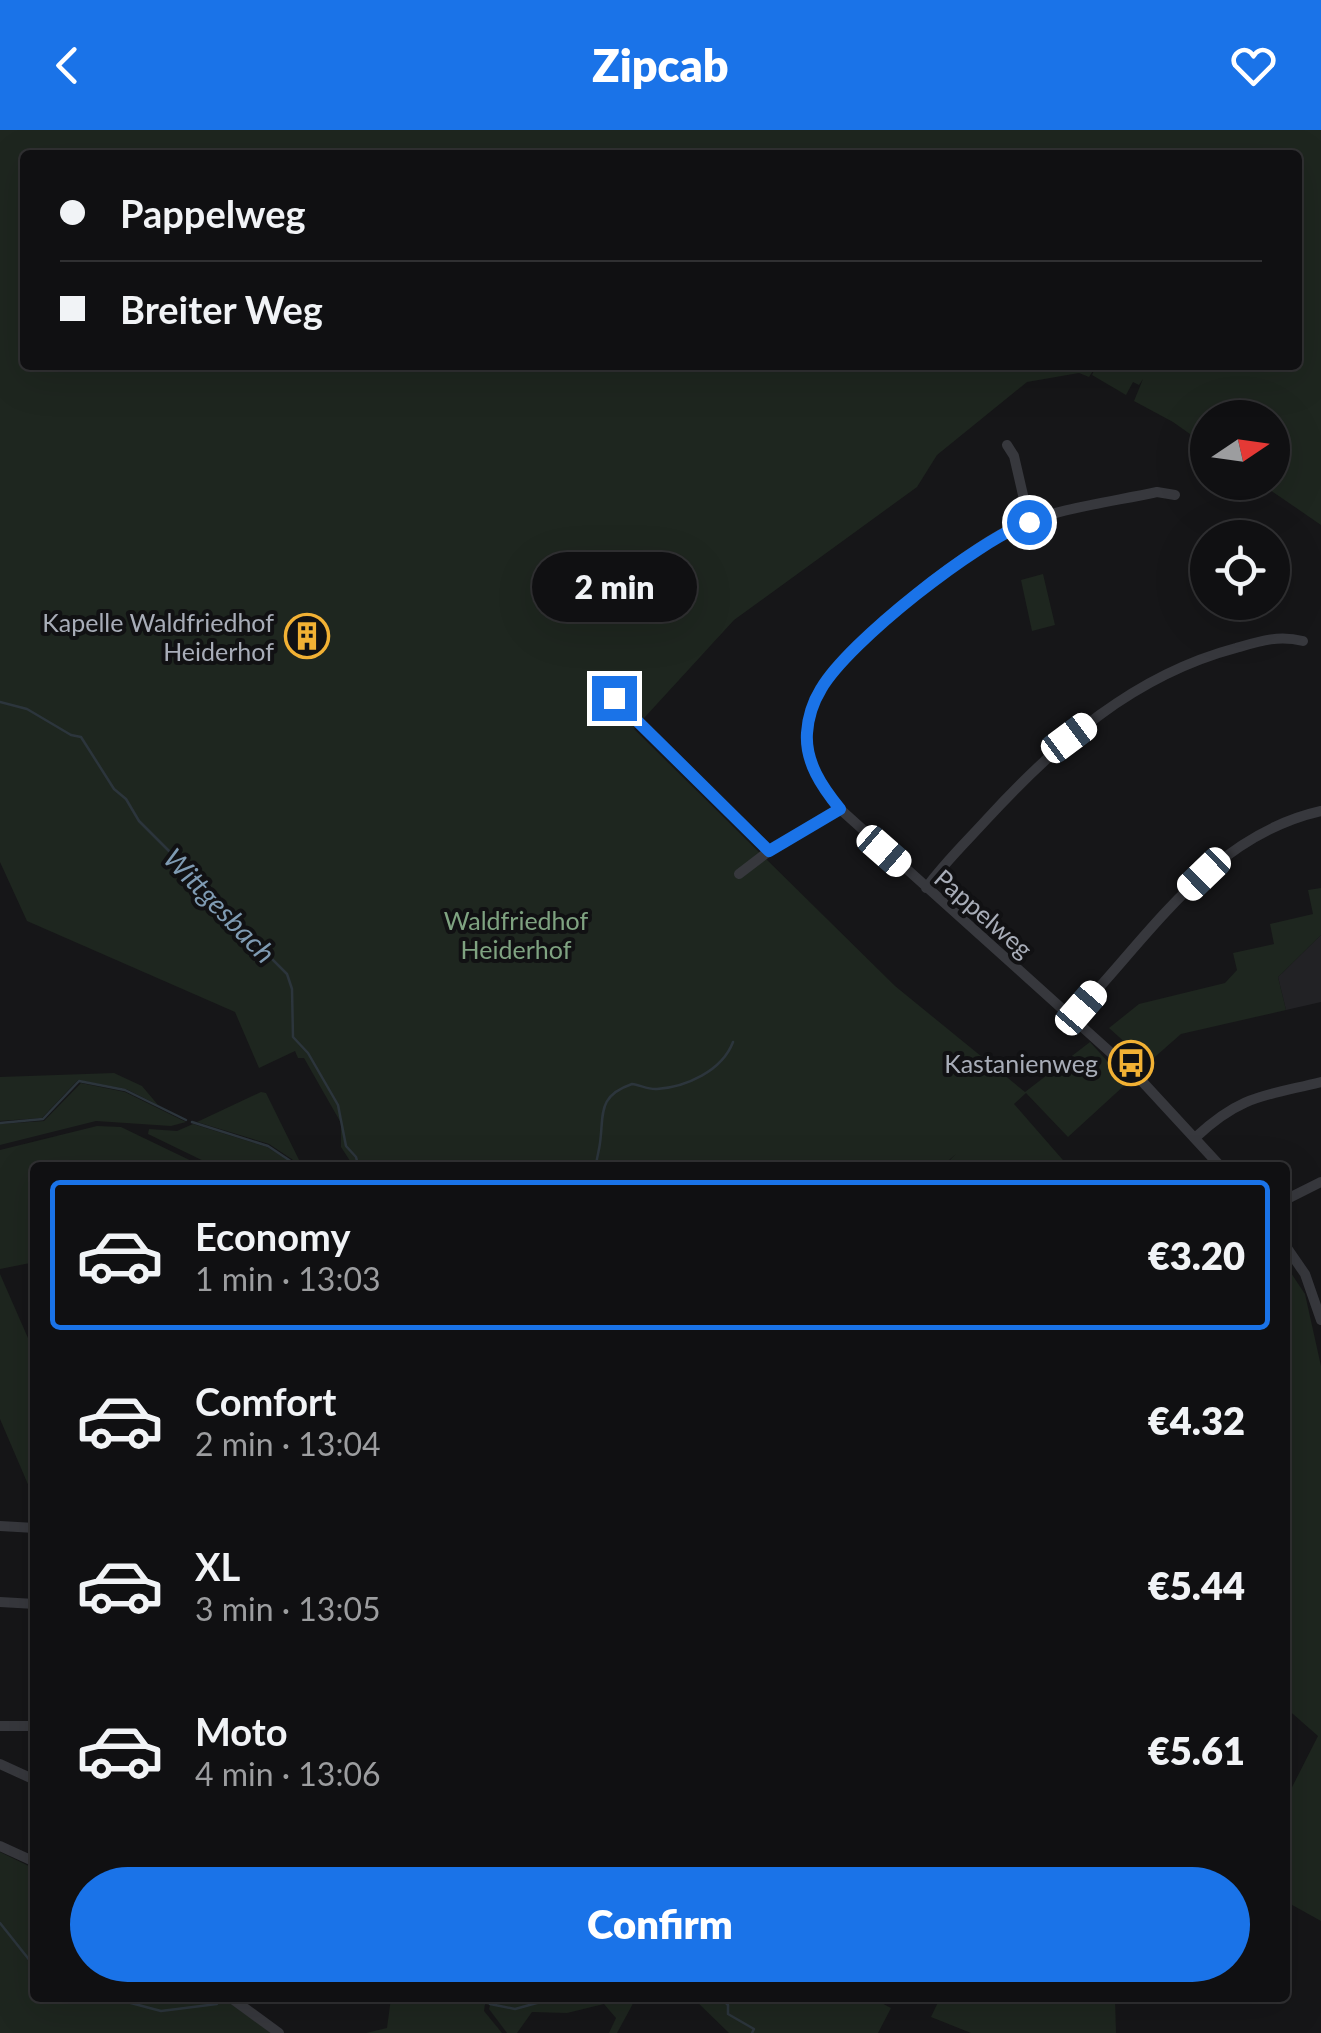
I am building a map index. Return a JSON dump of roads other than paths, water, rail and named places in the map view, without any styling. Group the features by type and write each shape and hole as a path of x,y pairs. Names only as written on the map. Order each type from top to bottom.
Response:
{"street":[{"path":"1007,445 1014,456 1029,522"},
{"name":"Pappelweg","path":"1175,494 1157,492 1029,522 978,547 860,645 819,691 807,734 809,756 840,809 1139,1078 1217,1162"},
{"path":"926,888 1038,764 1108,707 1190,662 1283,636 1303,640"},
{"path":"614,698 769,851"},
{"path":"739,874 769,851 840,809"},
{"path":"1072,1017 1164,914 1222,858 1250,837 1290,819 1321,811"},
{"path":"1196,1137 1244,1100 1321,1082"},
{"path":"1290,1198 1321,1182"},
{"path":"1290,1253 1304,1274 1321,1320"},
{"path":"0,1526 30,1528"},
{"path":"0,1602 30,1604"},
{"path":"0,1726 30,1726"},
{"path":"0,1764 30,1778"},
{"path":"0,1846 30,1860"},
{"path":"236,2002 279,2033"}],"waterway":[{"name":"Wittgesbach","path":"0,702 27,709 81,737 139,821 287,974 292,989 293,1037 308,1053 338,1105 346,1146 357,1162"},
{"path":"597,1162 604,1107 613,1094 632,1084 657,1089 691,1081 721,1061 733,1042"},
{"path":"0,1123 43,1119 79,1081 125,1090 186,1120"},
{"path":"192,1122 268,1146 292,1162"},
{"path":"0,1923 30,1961"},
{"path":"127,2002 161,2011 217,2004"},
{"path":"480,2002 485,2003"},
{"path":"490,2004 515,2009 540,2002"},
{"name":"Wittgesbach","path":"725,2002 728,2014 754,2029 752,2033"}],"place":[{"name":"Kapelle Waldfriedhof Heiderhof","path":"307,636"},
{"name":"Kastanienweg","path":"1131,1063"}],"park label":[{"name":"Waldfriedhof Heiderhof","path":"516,934"}]}
